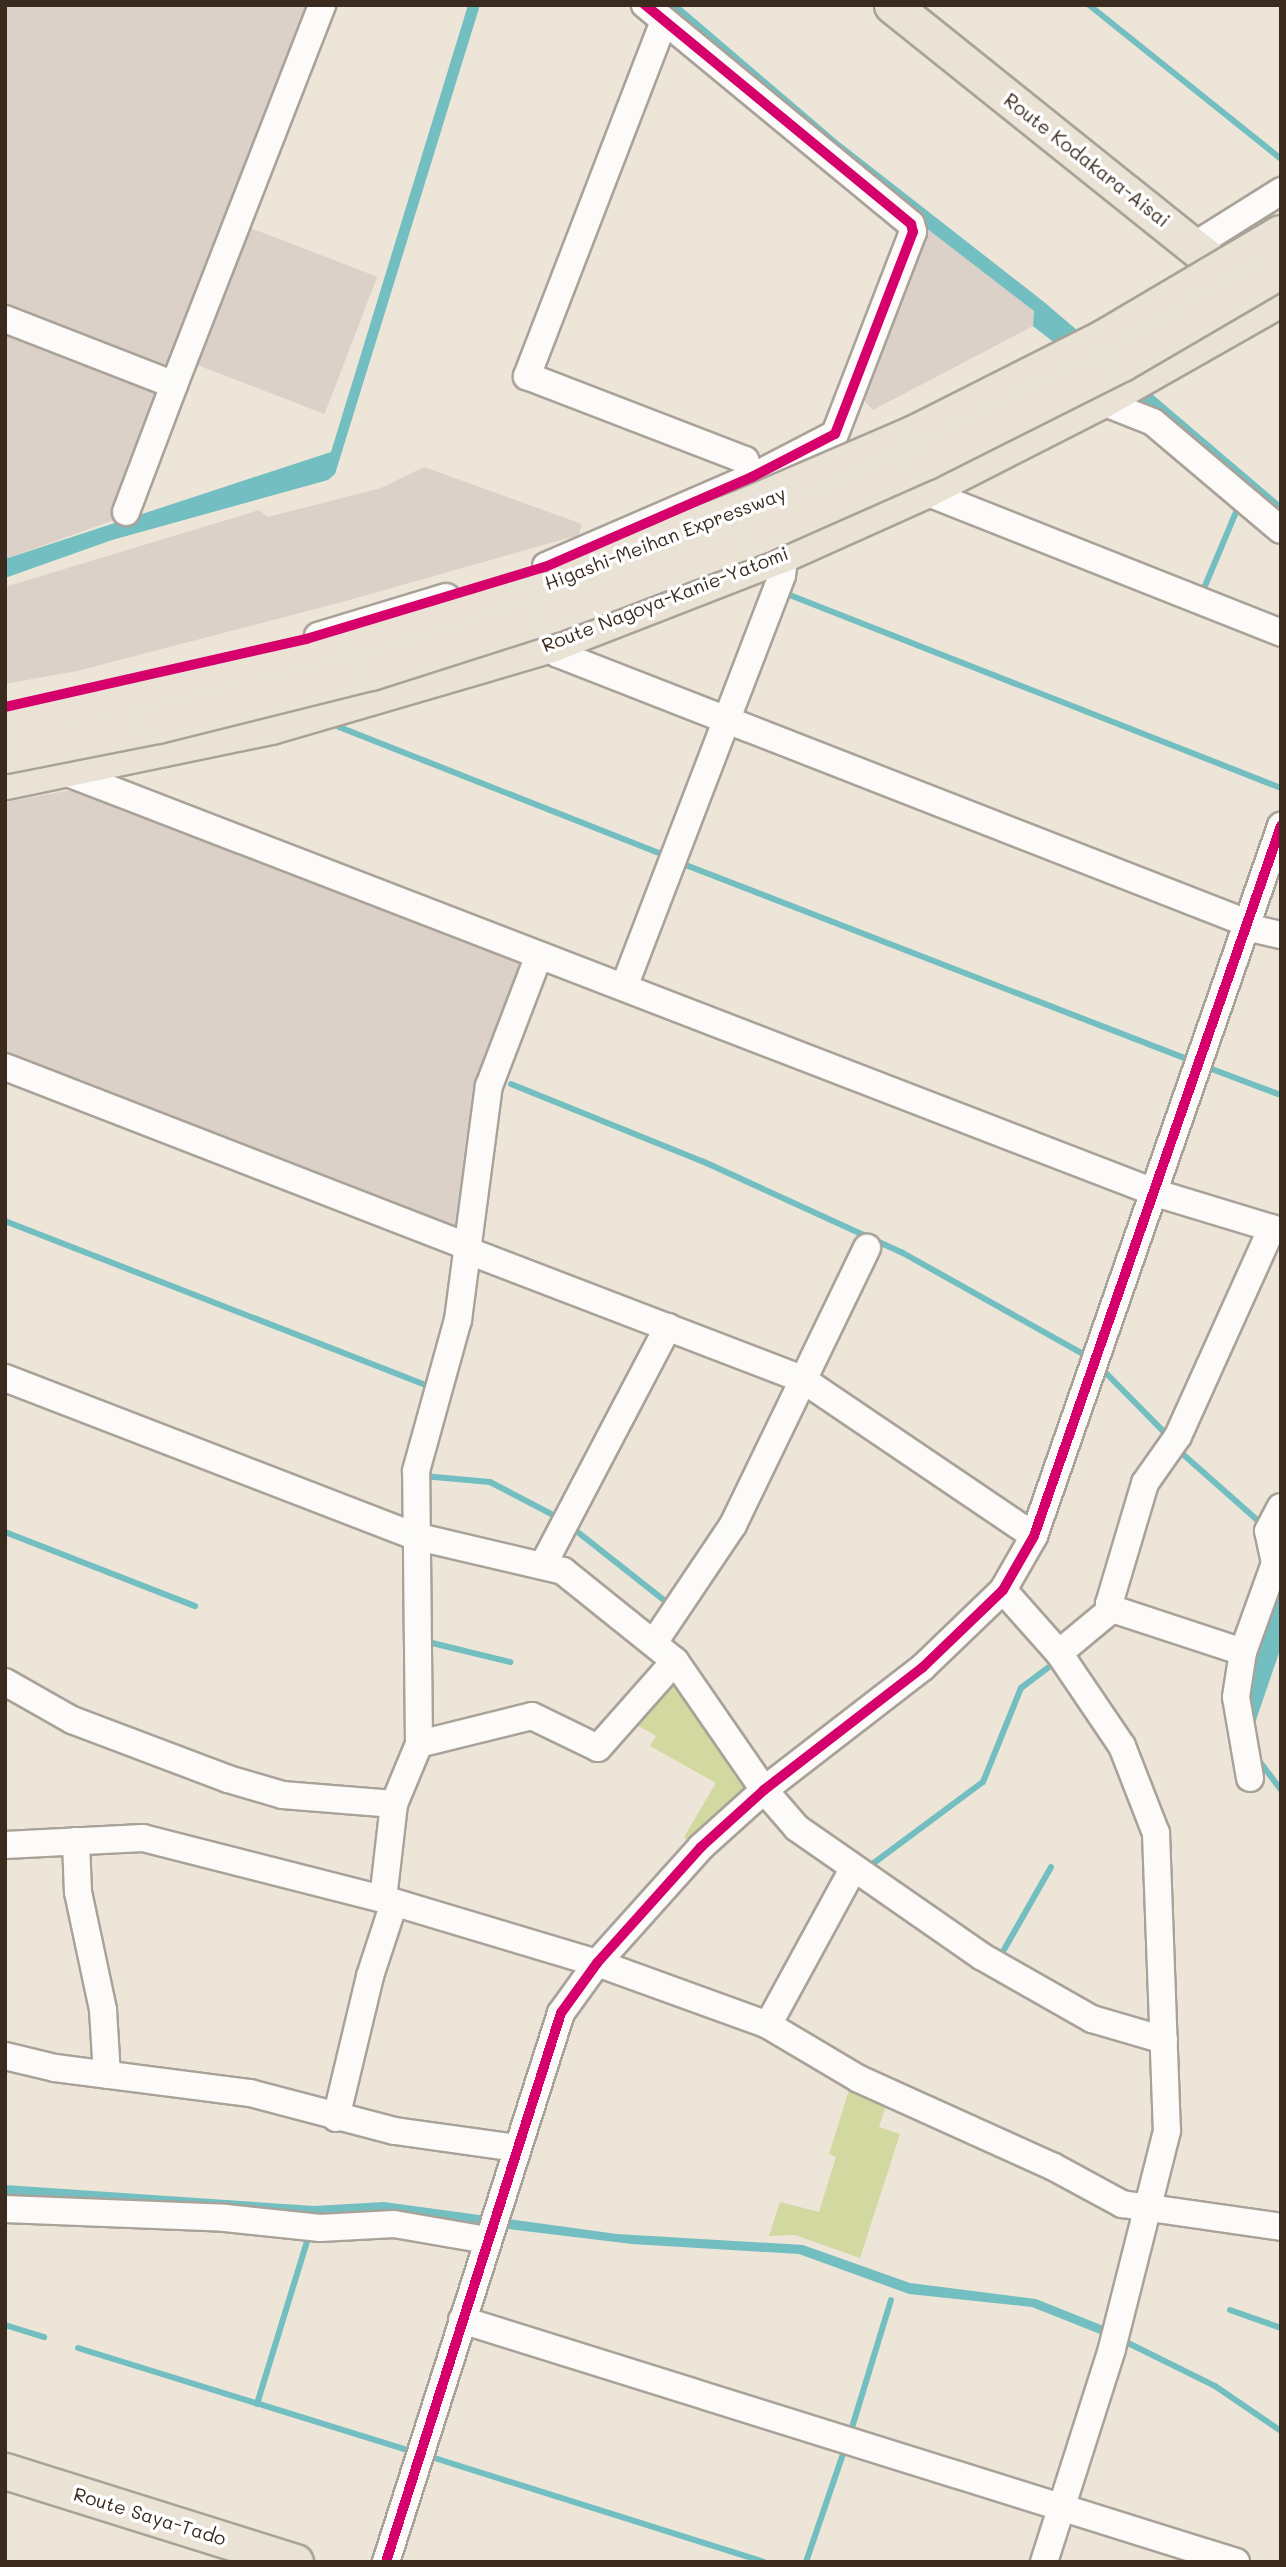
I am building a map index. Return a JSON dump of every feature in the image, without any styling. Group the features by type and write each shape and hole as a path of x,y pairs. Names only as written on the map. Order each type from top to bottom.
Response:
{"highway":[{"name":"Higashi-Meihan Expressway","path":"5,726 362,643 545,586 750,506 915,435 1105,339 1281,235"},
{"name":"Higashi-Meihan Expressway","path":"5,754 158,724 372,671 579,603 760,534 927,460 1122,362 1281,269"}],"main road":[{"name":"Route Kodakara-Aisai","path":"892,5 1276,308"},
{"name":"Route Nagoya-Kanie-Yatomi","path":"5,781 271,726 551,644 785,553 923,491 1276,308"},
{"name":"Route Saya-Tado","path":"5,2471 295,2562"}],"street":[{"path":"126,512 321,5"},
{"path":"5,707 306,639 545,567 752,477 835,434 913,232 911,224 654,13 527,376 745,460 752,477"},
{"path":"1195,245 1281,191"},
{"path":"5,319 174,385"},
{"path":"1103,400 1153,422 1281,530"},
{"path":"923,491 1281,633"},
{"path":"624,987 782,575 785,553"},
{"path":"551,644 558,654 1247,925 1281,935"},
{"path":"60,770 1156,1193 1276,1229 1174,1443 1145,1483 1108,1604 1112,1609 1243,1652"},
{"path":"386,2562 561,2013 597,1963 701,1847 764,1790 922,1668 1003,1590 1034,1536 1156,1193 1281,826"},
{"path":"336,2118 388,1901 394,1804 419,1744 414,1536 416,1471 458,1320 489,1087 539,955"},
{"path":"5,1067 802,1379 1034,1536"},
{"path":"655,1641 733,1525 867,1248"},
{"path":"543,1565 668,1327"},
{"path":"5,1378 414,1536 563,1571 655,1641 675,1661 764,1790 797,1828 981,1956 1092,2019 1164,2040"},
{"path":"1251,1779 1236,1697 1243,1652 1275,1563 1273,1521"},
{"path":"1003,1590 1059,1653 1122,1746 1156,1833 1167,2131 1115,2336 1044,2562"},
{"path":"1059,1653 1112,1609"},
{"path":"419,1744 532,1716 598,1748 675,1661"},
{"path":"5,1682 72,1720 228,1780 283,1795 394,1804"},
{"path":"5,1844 143,1838 388,1901 597,1963 768,2025 859,2080 1052,2166 1122,2204 1146,2210 1281,2227"},
{"path":"76,1841 78,1892 103,2010 107,2075"},
{"path":"768,2025 853,1869"},
{"path":"5,2056 107,2075 250,2093 336,2118 395,2131 516,2148"},
{"path":"5,2208 225,2218 320,2228 394,2224 491,2227"},
{"path":"462,2320 1236,2562"}],"shaded area":[{"path":"5,5 314,5 174,369 164,373 5,312"},
{"path":"917,221 1034,311 1033,326 873,410 855,391"},
{"path":"240,224 377,277 325,414 187,361"},
{"path":"5,329 157,388 164,403 120,518 5,559"},
{"path":"424,467 582,524 579,535 342,602 77,671 5,684 5,587 259,510 268,517 381,488"},
{"path":"77,789 521,961 523,972 461,1231 5,1061 5,802"}],"green space":[{"path":"678,1677 749,1791 691,1844 684,1837 716,1783 650,1746 656,1736 632,1722"},
{"path":"849,2090 886,2105 879,2127 900,2134 860,2258 795,2235 769,2236 780,2202 819,2212 836,2157 829,2154"}],"water":[{"path":"468,5 480,5 335,474 328,480 112,540 5,578 5,559 331,452"},
{"path":"656,5 679,5 838,141 1044,302 1281,504 1281,520 1033,326 1034,311 917,221"},
{"path":"1281,1525 1281,1647 1254,1726 1241,1703"},
{"path":"5,2185 314,2206 384,2202 617,2234 803,2245 910,2283 1036,2299 1111,2329 1110,2338 1032,2307 909,2294 799,2254 632,2244 407,2217 343,2218 36,2199 5,2196"}],"waterway":[{"path":"1089,5 1281,159"},
{"path":"1202,593 1239,505"},
{"path":"782,592 1281,788"},
{"path":"339,727 666,856"},
{"path":"678,862 1192,1061"},
{"path":"1209,1068 1281,1095"},
{"path":"511,1084 702,1161 903,1253 1090,1358"},
{"path":"5,1221 431,1387"},
{"path":"1101,1368 1169,1437"},
{"path":"1177,1449 1263,1525"},
{"path":"423,1476 490,1482 559,1518"},
{"path":"570,1526 670,1605"},
{"path":"5,1532 195,1606"},
{"path":"424,1641 510,1662"},
{"path":"867,1868 983,1782 1021,1688 1054,1663"},
{"path":"1257,1758 1281,1790"},
{"path":"997,1952 1001,1955 1051,1867"},
{"path":"257,2404 309,2235"},
{"path":"850,2434 891,2300"},
{"path":"1230,2310 1281,2328"},
{"path":"5,2325 44,2337"},
{"path":"1122,2340 1215,2386 1281,2431"},
{"path":"78,2348 414,2452"},
{"path":"806,2562 845,2448"},
{"path":"425,2455 764,2562"}],"cycle path":[{"path":"5,707 306,639 545,567 752,477 835,434 913,232 911,224 645,5"},
{"path":"386,2562 561,2013 597,1963 701,1847 764,1790 922,1668 1003,1590 1034,1536 1281,826"}]}
